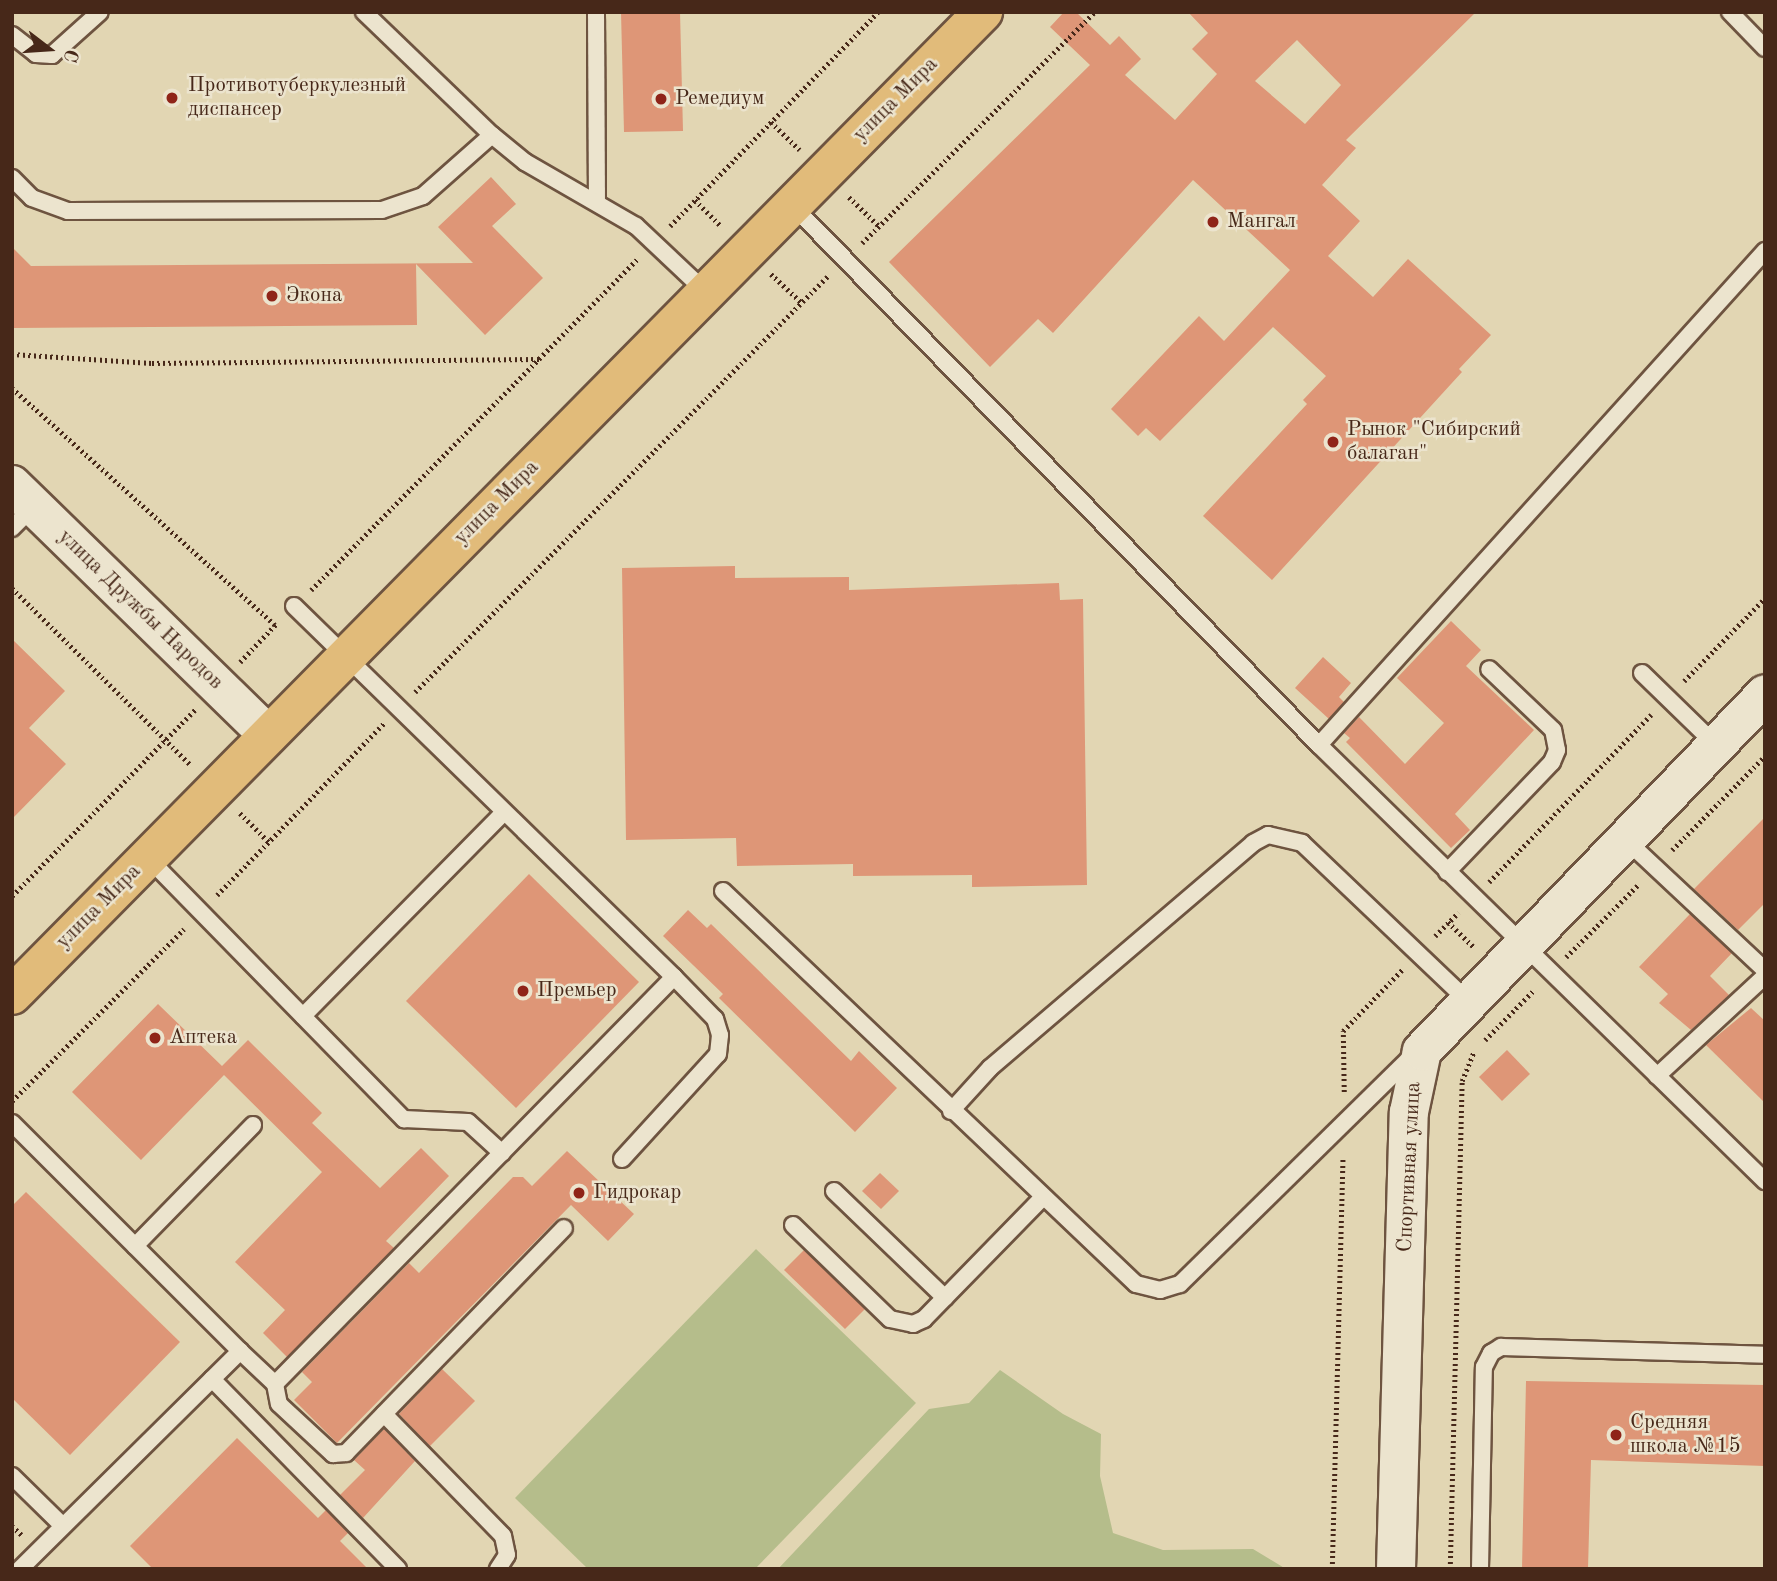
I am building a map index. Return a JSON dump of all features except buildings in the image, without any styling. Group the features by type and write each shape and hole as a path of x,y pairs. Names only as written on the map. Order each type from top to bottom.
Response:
{"main road":[{"name":"улица Мира","path":"12,995 982,12"}],"street":[{"name":"улица Дружбы Народов","path":"19,506 218,686 268,735"},
{"name":"Спортивная улица","path":"1396,1569 1409,1112 1417,1065 1431,1038 1765,694"}],"lane":[{"path":"12,35 36,54 52,55 64,49 100,12"},
{"path":"364,12 492,135 525,162 597,201 654,241 706,292"},
{"path":"596,12 597,201"},
{"path":"1730,12 1765,48"},
{"path":"12,178 32,198 68,211 382,210 423,196 492,135"},
{"path":"792,205 1319,744 1765,1181"},
{"path":"1319,744 1765,251"},
{"path":"295,606 715,1019 720,1035 718,1054 622,1158"},
{"path":"1447,872 1552,762 1557,750 1553,730 1489,669"},
{"path":"1642,673 1715,744"},
{"path":"303,1016 503,813"},
{"path":"951,1111 990,1068 1253,843 1268,835 1302,843 1467,1000"},
{"path":"1624,838 1765,970"},
{"path":"148,858 404,1119 468,1122 502,1153"},
{"path":"723,891 951,1111 1136,1284 1160,1290 1180,1284 1431,1038"},
{"path":"1657,1076 1765,976"},
{"path":"275,1384 674,977"},
{"path":"12,1123 275,1384 279,1404 333,1454 346,1453 564,1228"},
{"path":"135,1246 253,1125"},
{"path":"12,1147 24,1135"},
{"path":"834,1191 945,1298"},
{"path":"793,1225 890,1319 913,1324 945,1298 1043,1197"},
{"path":"1480,1569 1484,1367 1490,1353 1501,1347 1765,1355"},
{"path":"20,1569 240,1351"},
{"path":"212,1378 398,1569"},
{"path":"384,1414 503,1536 507,1555 498,1569"},
{"path":"12,1476 63,1526"}],"path":[{"path":"12,896 878,12"},
{"path":"12,1101 398,709 1095,12"},
{"path":"12,354 152,363 541,359"},
{"path":"12,388 275,625"},
{"path":"12,588 269,842"},
{"path":"1450,1569 1462,1081 1471,1054 1765,757"}],"green space":[{"path":"756,1249 916,1403 755,1569 588,1569 515,1498"},
{"path":"1000,1370 1063,1414 1101,1434 1100,1476 1113,1533 1163,1550 1253,1549 1286,1569 778,1569 929,1409 969,1403"}],"place":[{"name":"Противотуберкулезный диспансер","path":"172,98"},
{"name":"Ремедиум","path":"661,99"},
{"name":"Мангал","path":"1213,222"},
{"name":"Экона","path":"272,296"},
{"name":"Рынок \"Сибирский балаган\"","path":"1333,442"},
{"name":"Премьер","path":"523,991"},
{"name":"Аптека","path":"155,1038"},
{"name":"Гидрокар","path":"579,1193"},
{"name":"Средняя школа №15","path":"1616,1435"}]}
